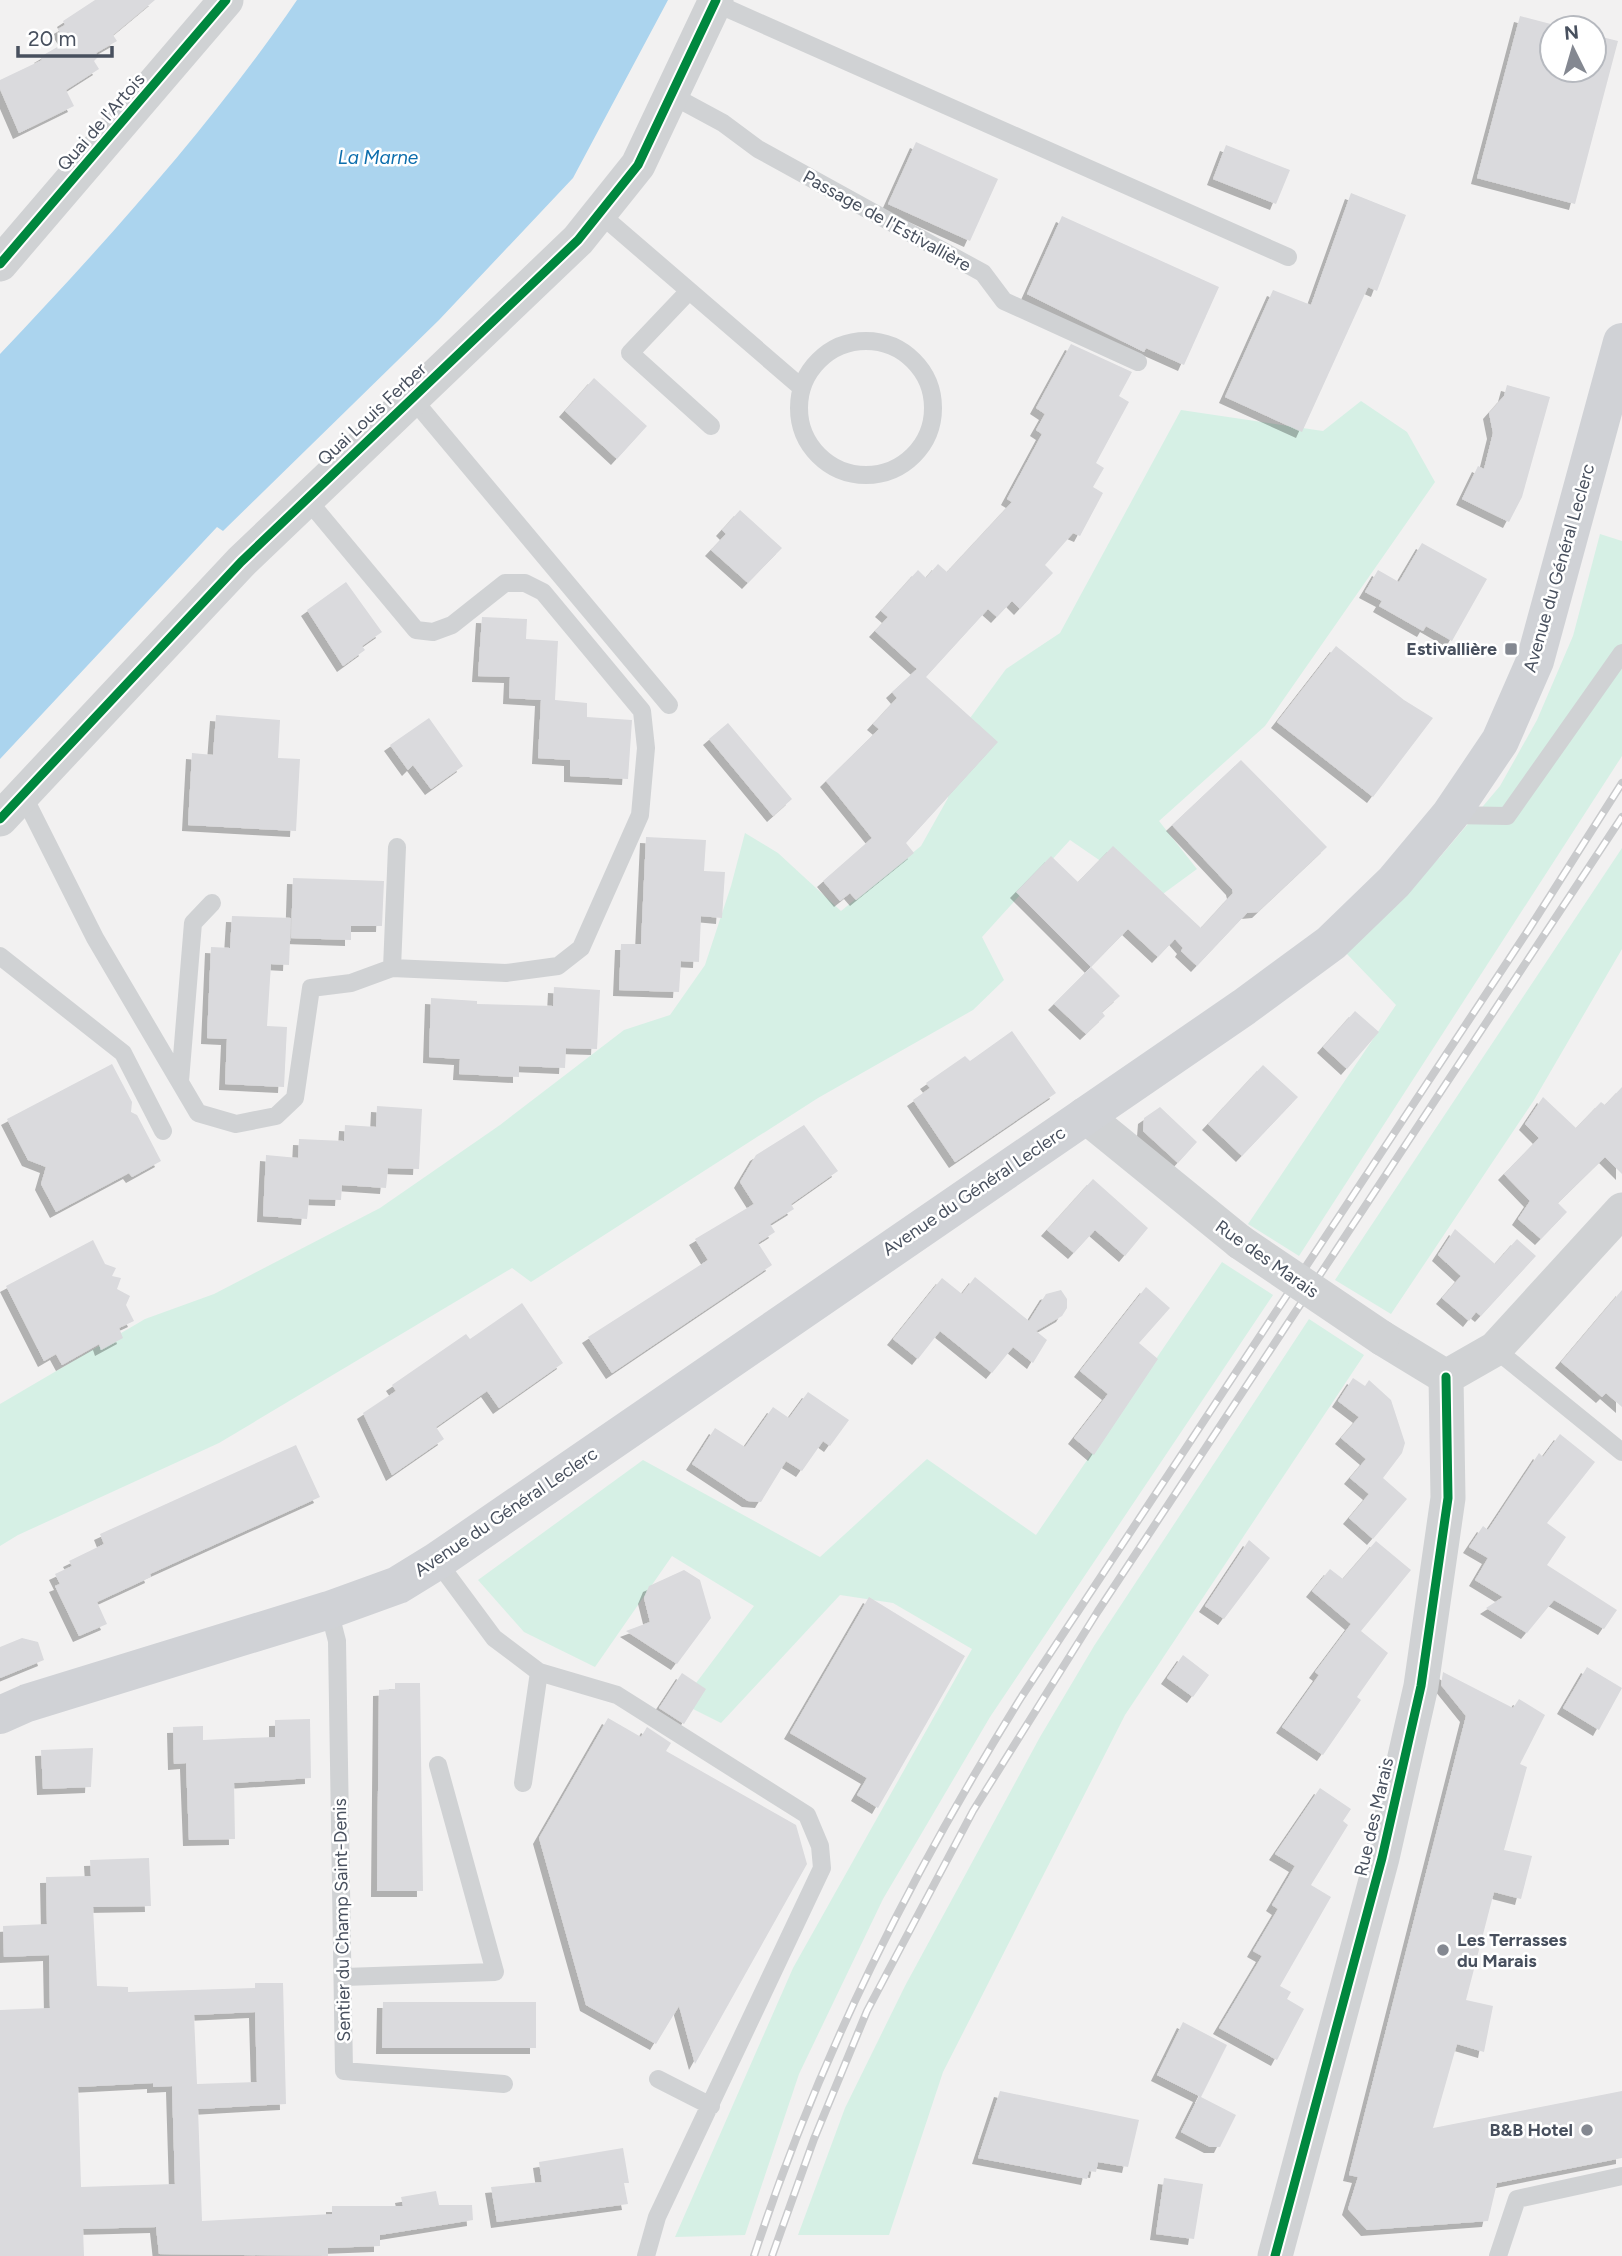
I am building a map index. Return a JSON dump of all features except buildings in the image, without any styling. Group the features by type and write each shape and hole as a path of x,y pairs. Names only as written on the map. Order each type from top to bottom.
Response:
{"main road":[{"name":"Avenue du Général Leclerc","path":"0,1715 27,1703 329,1610 398,1585 437,1561 1244,1007 1331,943 1394,882 1450,815 1500,741 1535,661 1622,342"}],"street":[{"name":"Quai de l'Artois","path":"0,264 226,0"},
{"name":"Quai Louis Ferber","path":"11,807 241,562 578,240 638,165 716,1"},
{"name":"Rue des Marais","path":"1084,1115 1240,1242 1382,1338 1446,1377 1448,1498 1421,1686 1382,1858 1275,2256"},
{"path":"1446,1377 1495,1349 1622,1210"}],"lane":[{"path":"716,1 1288,257"},
{"name":"Passage de l'Estivallière","path":"673,96 723,123 758,149 983,273 1004,301 1138,362"},
{"path":"599,213 802,388"},
{"path":"689,291 629,354 711,426"},
{"path":"852,341 875,341 898,348 917,362 930,382 934,405 931,429 922,447 906,463 888,473 866,476 846,473 827,463 811,449 802,429 798,409 802,388 812,367 830,351 852,341"},
{"path":"412,398 669,705"},
{"path":"11,807 95,937 198,1113 236,1124 275,1116 295,1098 311,988 351,983 392,968 506,974 558,966 581,948 640,815 646,748 642,711 543,592 525,583 505,583 452,625 433,632 416,630 306,498"},
{"path":"1450,815 1507,816 1622,653"},
{"path":"392,968 397,847"},
{"path":"180,1081 192,923 212,903"},
{"path":"0,956 123,1053 163,1131"},
{"path":"1495,1349 1622,1452"},
{"path":"437,1561 494,1638 539,1672 617,1695 807,1815 820,1846 822,1868 657,2217 646,2256"},
{"name":"Sentier du Champ Saint-Denis","path":"329,1610 337,1641 344,2071 504,2084"},
{"path":"523,1783 539,1672"},
{"path":"344,1977 495,1972 438,1765"},
{"path":"658,2079 711,2106"},
{"path":"1498,2256 1517,2199 1622,2176"}],"green space":[{"path":"1361,401 1407,432 1435,482 1265,726 1159,821 1197,869 1156,899 1070,840 982,937 1004,980 973,1010 818,1098 531,1282 512,1268 219,1443 18,1535 0,1546 0,1404 145,1319 214,1294 380,1208 500,1125 624,1030 670,1015 705,965 745,833 778,853 841,911 921,846 948,798 954,740 1006,669 1060,633 1181,410 1323,431"},
{"path":"1600,534 1622,541 1622,756 1299,1256 1248,1224 1396,1005 1346,953 1440,857 1500,786 1537,720 1573,636"},
{"path":"1622,848 1622,949 1534,1100 1391,1314 1335,1280"},
{"path":"1222,1262 1273,1295 990,1717 883,1899 799,2074 745,2235 675,2237 793,1968 972,1649 893,1603 840,1595 721,1723 681,1703 754,1606 672,1556 595,1667 524,1632 478,1580 643,1460 820,1557 927,1459 1036,1535"},
{"path":"1309,1319 1364,1355 1125,1715 943,2072 889,2235 798,2235 845,2108 905,1986 1040,1737 1094,1646"}],"water":[{"name":"La Marne","path":"297,0 668,0 573,178 439,320 223,531 217,527 0,759 0,354 156,183 229,93"}],"railway":[{"path":"754,2256 808,2109 838,2038 906,1899 981,1763 1022,1696 1529,929 1622,783"},
{"path":"772,2256 814,2139 867,2011 973,1811 1098,1611 1622,817"}],"cycle path":[{"path":"0,264 226,0"},
{"path":"0,819 241,562 578,240 638,165 716,0"},
{"path":"1275,2256 1382,1858 1421,1686 1448,1498 1446,1377"}],"place":[{"name":"Estivallière","path":"1511,649"},
{"name":"Les Terrasses du Marais","path":"1443,1950"},
{"name":"B&B Hotel","path":"1587,2130"}]}
